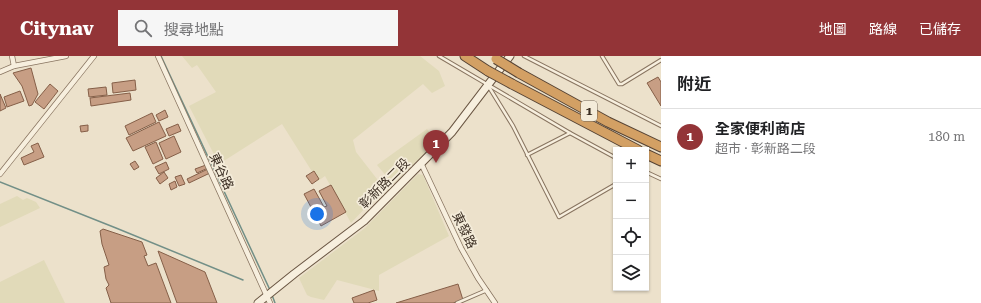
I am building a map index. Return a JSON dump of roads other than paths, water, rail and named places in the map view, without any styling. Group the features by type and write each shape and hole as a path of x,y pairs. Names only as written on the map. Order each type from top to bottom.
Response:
{"highway":[{"name":"1","path":"465,56 488,71 632,147"},
{"name":"1","path":"493,57 608,122 661,147"},
{"path":"649,155 661,161"}],"street":[{"path":"12,56 14,66"},
{"path":"0,72 14,66 47,58 66,56"},
{"path":"0,174 94,56"},
{"name":"東谷路","path":"158,56 270,293 270,303"},
{"name":"彰新路二段","path":"258,303 364,221 452,132 510,56"},
{"name":"東發路","path":"421,163 460,248 495,303"}],"lane":[{"path":"439,56 488,86 613,156"},
{"path":"524,56 661,126"},
{"path":"602,56 619,84 622,84 661,60"},
{"path":"488,86 513,126 559,217 613,186"},
{"path":"528,155 570,133"},
{"path":"649,173 661,179"},
{"path":"457,303 487,290"}],"waterway":[{"path":"161,56 270,290"},
{"path":"0,182 243,280"},
{"path":"272,295 275,303"}],"place":[{"name":"全家便利商店","path":"436,163"}]}
